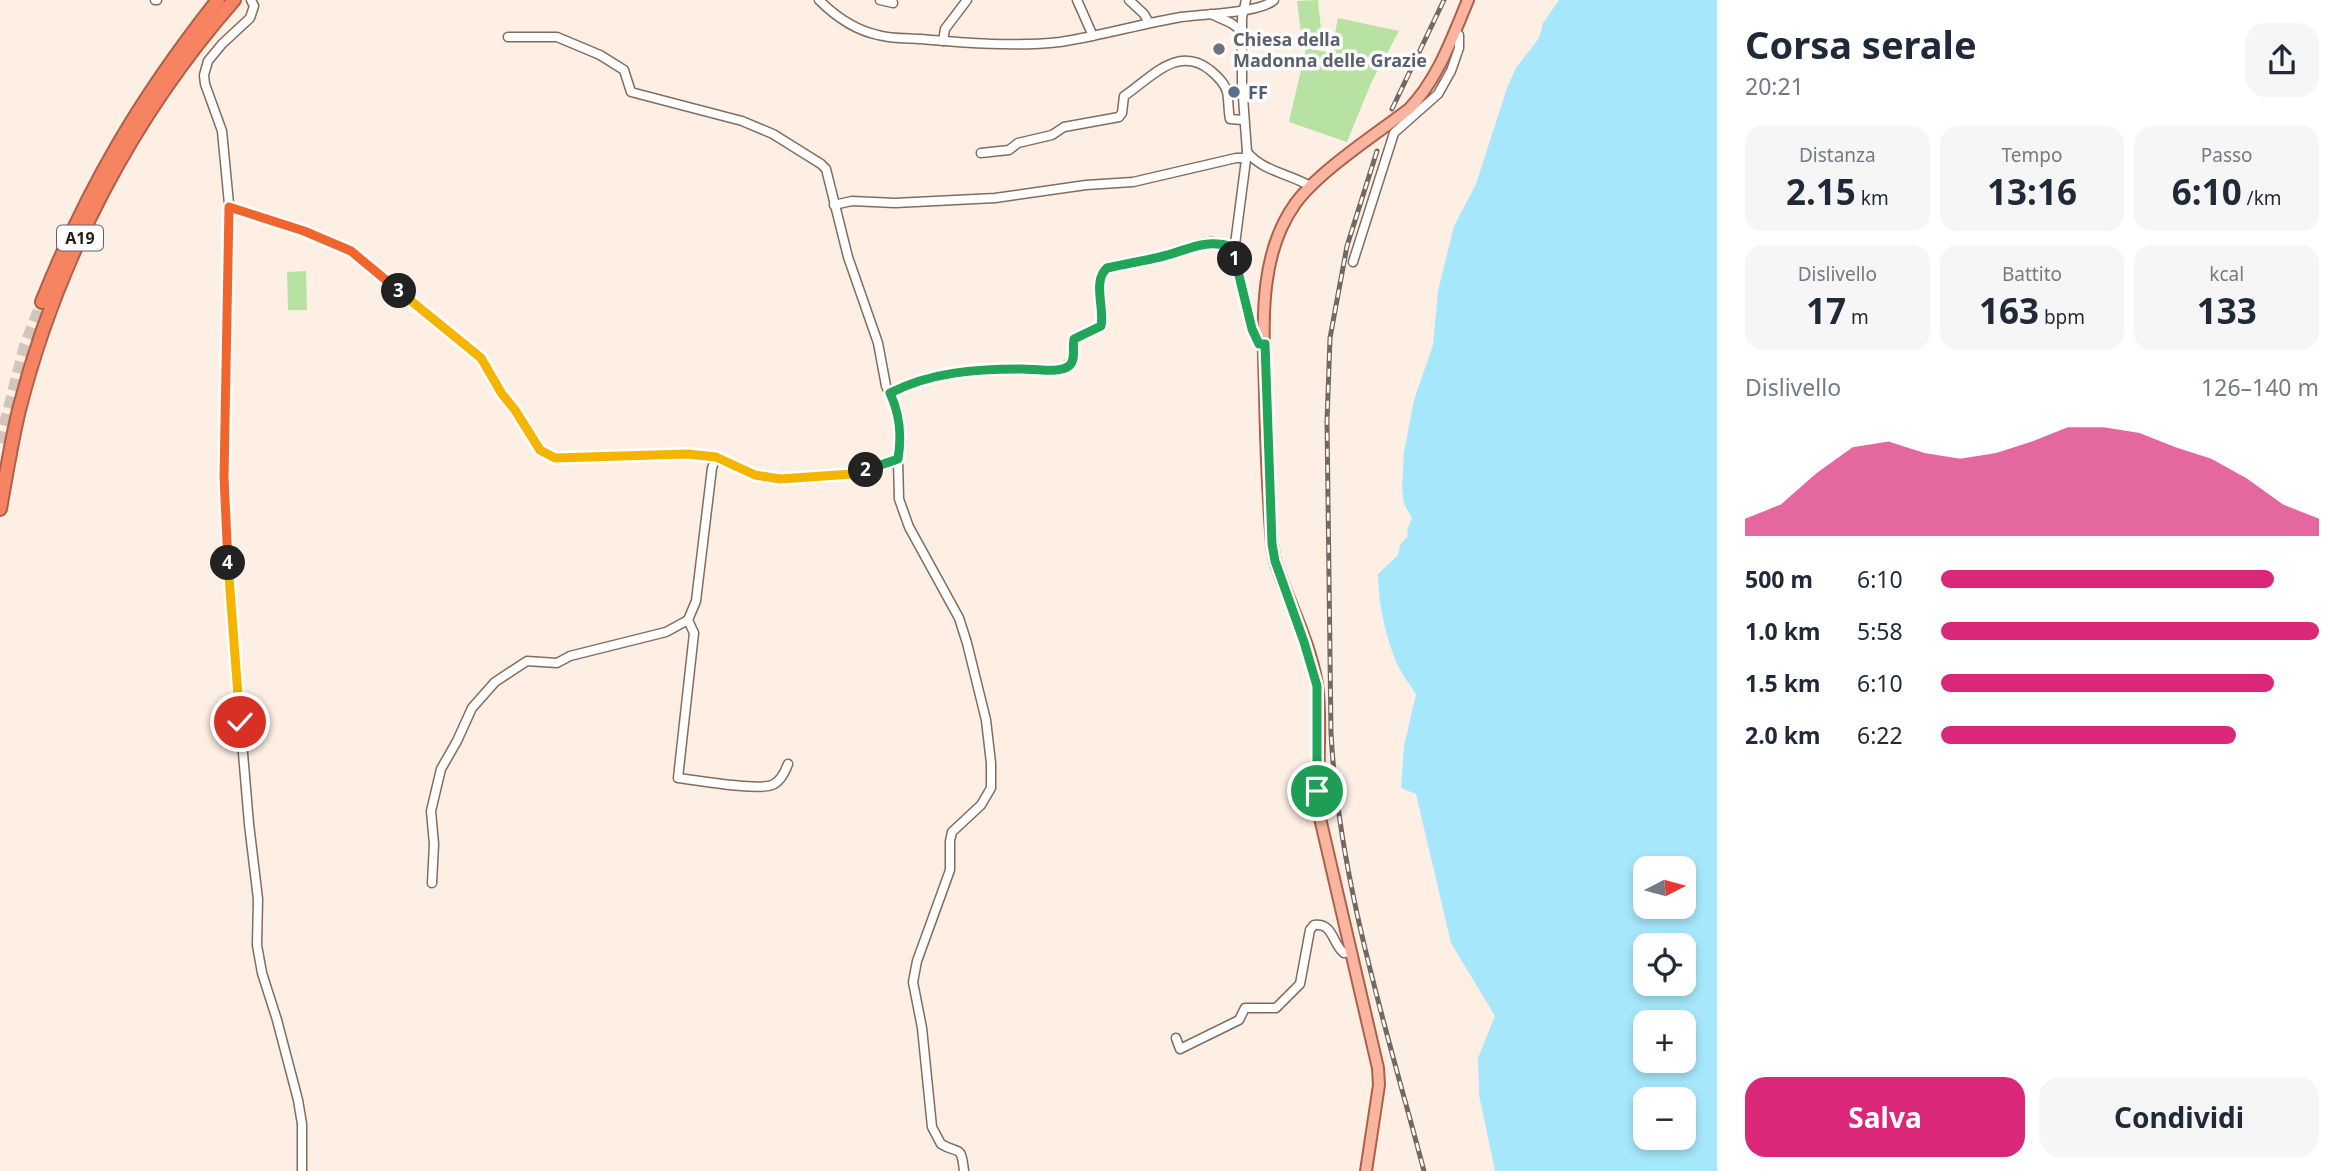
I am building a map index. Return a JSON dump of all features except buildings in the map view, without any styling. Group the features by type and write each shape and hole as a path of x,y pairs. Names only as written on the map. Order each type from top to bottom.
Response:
{"highway":[{"name":"A19","path":"42,302 80,214 122,135 169,63 218,0"},
{"name":"A19","path":"0,509 19,410 31,368 76,248 104,189 136,134 198,42 233,0"}],"main road":[{"path":"1366,1171 1379,1085 1378,1068 1320,818 1317,791 1317,686 1275,561 1268,486 1265,299 1269,266 1285,220 1310,186 1409,109 1421,96 1435,74 1468,0"}],"street":[{"path":"251,0 254,6 250,18 215,52 205,68 204,75 222,131 229,207 224,477 228,576 258,899 258,959 298,1100 302,1124 302,1171"},
{"path":"819,0 850,25 879,36 1025,44 1059,42 1150,23 1243,10 1271,4 1275,0"},
{"path":"880,0 893,3"},
{"path":"943,41 945,29 967,0"},
{"path":"1077,0 1093,36"},
{"path":"1129,0 1150,23"},
{"path":"1246,0 1241,31 1246,155 1234,247 1252,329 1259,344 1265,344"},
{"path":"1208,13 1231,23 1241,31"},
{"path":"1353,262 1394,133 1438,94 1451,71 1459,48 1459,35 1454,32"},
{"path":"508,37 557,37 577,44 624,70 631,83 631,92 716,113 773,134 826,169 848,257 878,343 884,378 898,412 901,443 898,459 899,499 903,513 948,595 967,643 986,720 991,788 981,805 953,832 950,841 950,870 916,961 913,982 921,1020 932,1127 940,1144 959,1151 964,1171"},
{"path":"981,153 1009,150 1018,143 1052,135 1063,127 1119,117 1124,96 1162,66 1185,61 1205,67 1216,75 1227,90 1230,119 1243,120"},
{"path":"834,205 852,201 895,203 995,198 1086,185 1133,182 1246,155 1270,170 1310,186"},
{"path":"229,207 304,231 351,251 481,358 502,394 540,450 547,456 555,458 688,454 716,457 755,475 780,479 852,474 898,459"},
{"path":"890,393 933,377 970,371 1064,369 1073,359 1074,339 1101,326 1100,282 1104,270 1160,257 1199,244 1212,242 1234,247"},
{"path":"432,883 434,844 431,811 441,769 472,708 495,682 527,661 557,663 570,656 666,632 688,620 696,601 712,468 716,457"},
{"path":"688,620 694,633 678,778 757,786 772,785 782,777 788,764"},
{"path":"1176,1038 1180,1049 1238,1020 1245,1008 1276,1008 1300,984 1310,930 1314,925 1326,927 1333,935 1339,950 1350,952"}],"green space":[{"path":"1318,0 1322,39 1302,41 1297,1"},
{"path":"1338,18 1399,31 1372,81 1347,142 1289,122 1306,48 1331,53"},
{"path":"306,271 307,310 288,310 287,272"}],"water":[{"path":"1559,0 1717,0 1717,1171 1495,1171 1479,1095 1478,1058 1495,1016 1451,943 1416,794 1401,788 1404,746 1416,694 1398,666 1390,644 1381,609 1378,574 1398,555 1400,545 1408,536 1407,530 1412,518 1404,504 1402,488 1404,452 1414,400 1433,345 1438,291 1454,226 1476,184 1516,68 1539,38 1543,23"}],"tunnel":[{"path":"0,443 25,346 42,302"}],"railway":[{"path":"1392,109 1444,0"},
{"path":"1377,151 1347,246 1330,338 1327,421 1331,733 1336,789 1354,899 1424,1171"}],"place":[{"name":"Chiesa della Madonna delle Grazie","path":"1219,49"},
{"name":"FF","path":"1234,92"}],"route":[{"path":"240,722 228,576 224,477 229,207 304,231 351,251 481,358 502,394 540,450 547,456 555,458 688,454 716,457 755,475 780,479 852,474 898,459 901,443 898,412 890,393 906,385 970,371 1064,369 1073,359 1074,339 1101,326 1100,282 1104,270 1212,242 1234,247 1252,329 1259,344 1265,344 1272,544 1275,561 1315,673 1318,710 1317,791"}]}
